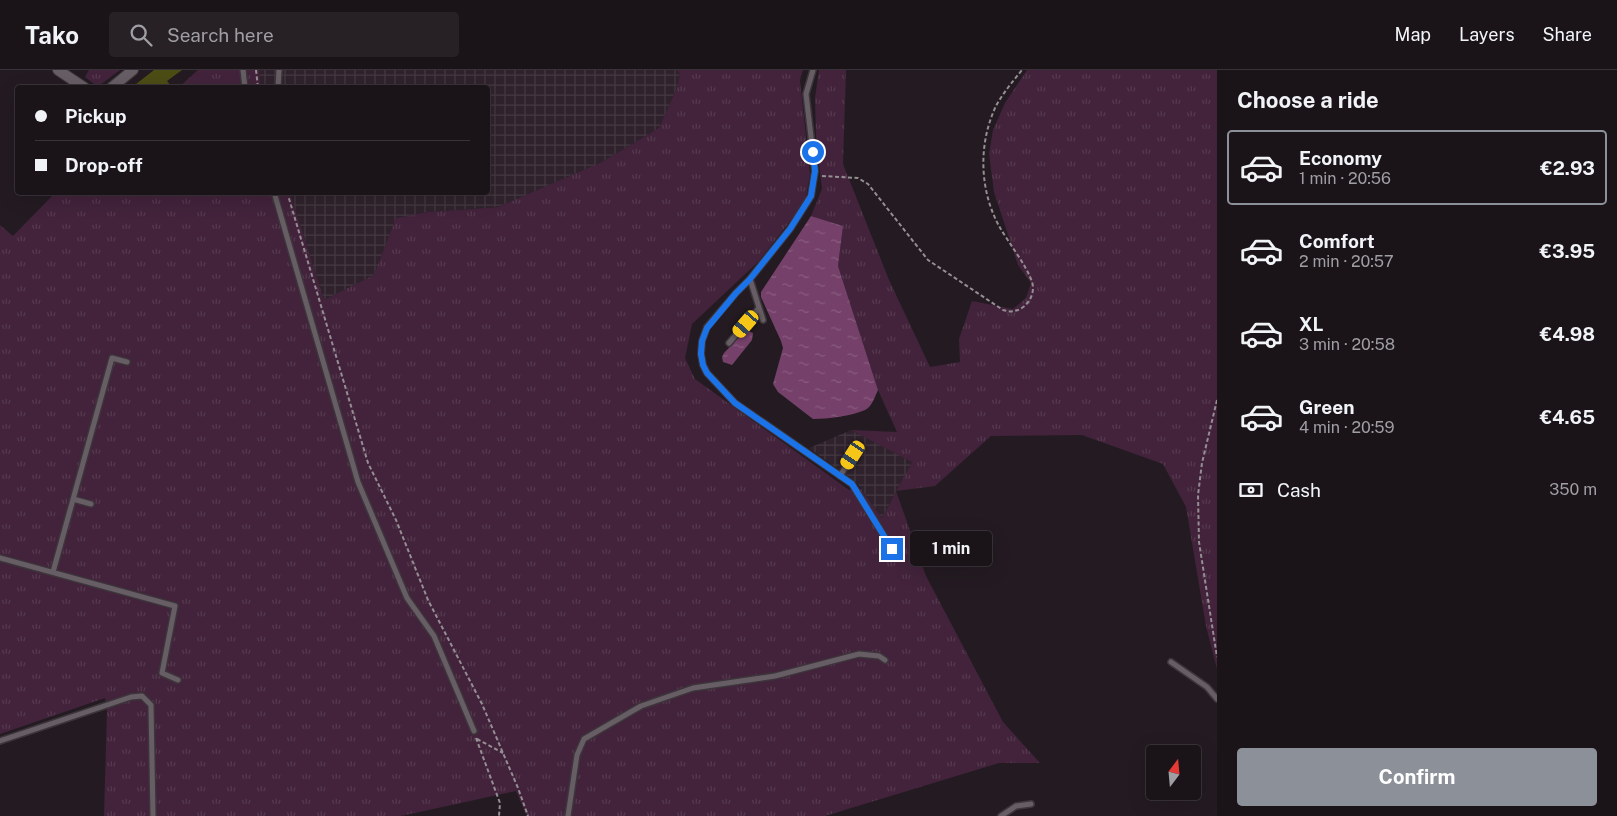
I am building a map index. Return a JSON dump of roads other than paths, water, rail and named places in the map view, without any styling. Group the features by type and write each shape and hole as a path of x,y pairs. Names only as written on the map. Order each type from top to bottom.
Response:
{"street":[{"path":"58,70 80,85"},
{"path":"114,85 132,70"}],"lane":[{"path":"243,70 244,85"},
{"path":"278,85 279,70"},
{"path":"813,70 806,94 815,175 811,196 790,229 707,328 702,341 701,354 707,373 735,403 852,484 892,549"},
{"path":"275,195 358,482 407,598 434,636 474,731"},
{"path":"750,279 763,320"},
{"path":"729,344 759,308"},
{"path":"53,572 112,358 127,362"},
{"path":"840,476 853,455"},
{"path":"73,499 91,504"},
{"path":"0,558 175,606 162,673 178,680"},
{"path":"568,816 577,755 584,739 641,706 693,688 775,676 859,654 879,656 885,660"},
{"path":"1171,662 1207,687 1217,699"},
{"path":"0,741 131,697 142,696 151,706 153,816"},
{"path":"1001,816 1016,806 1031,804"}],"water":[{"path":"811,216 843,226 838,266 878,390 871,404 865,410 839,417 813,419 778,392 773,384 783,348 761,297 761,292"},
{"path":"746,330 753,333 752,340 732,365 723,362 722,357 724,353"}]}
